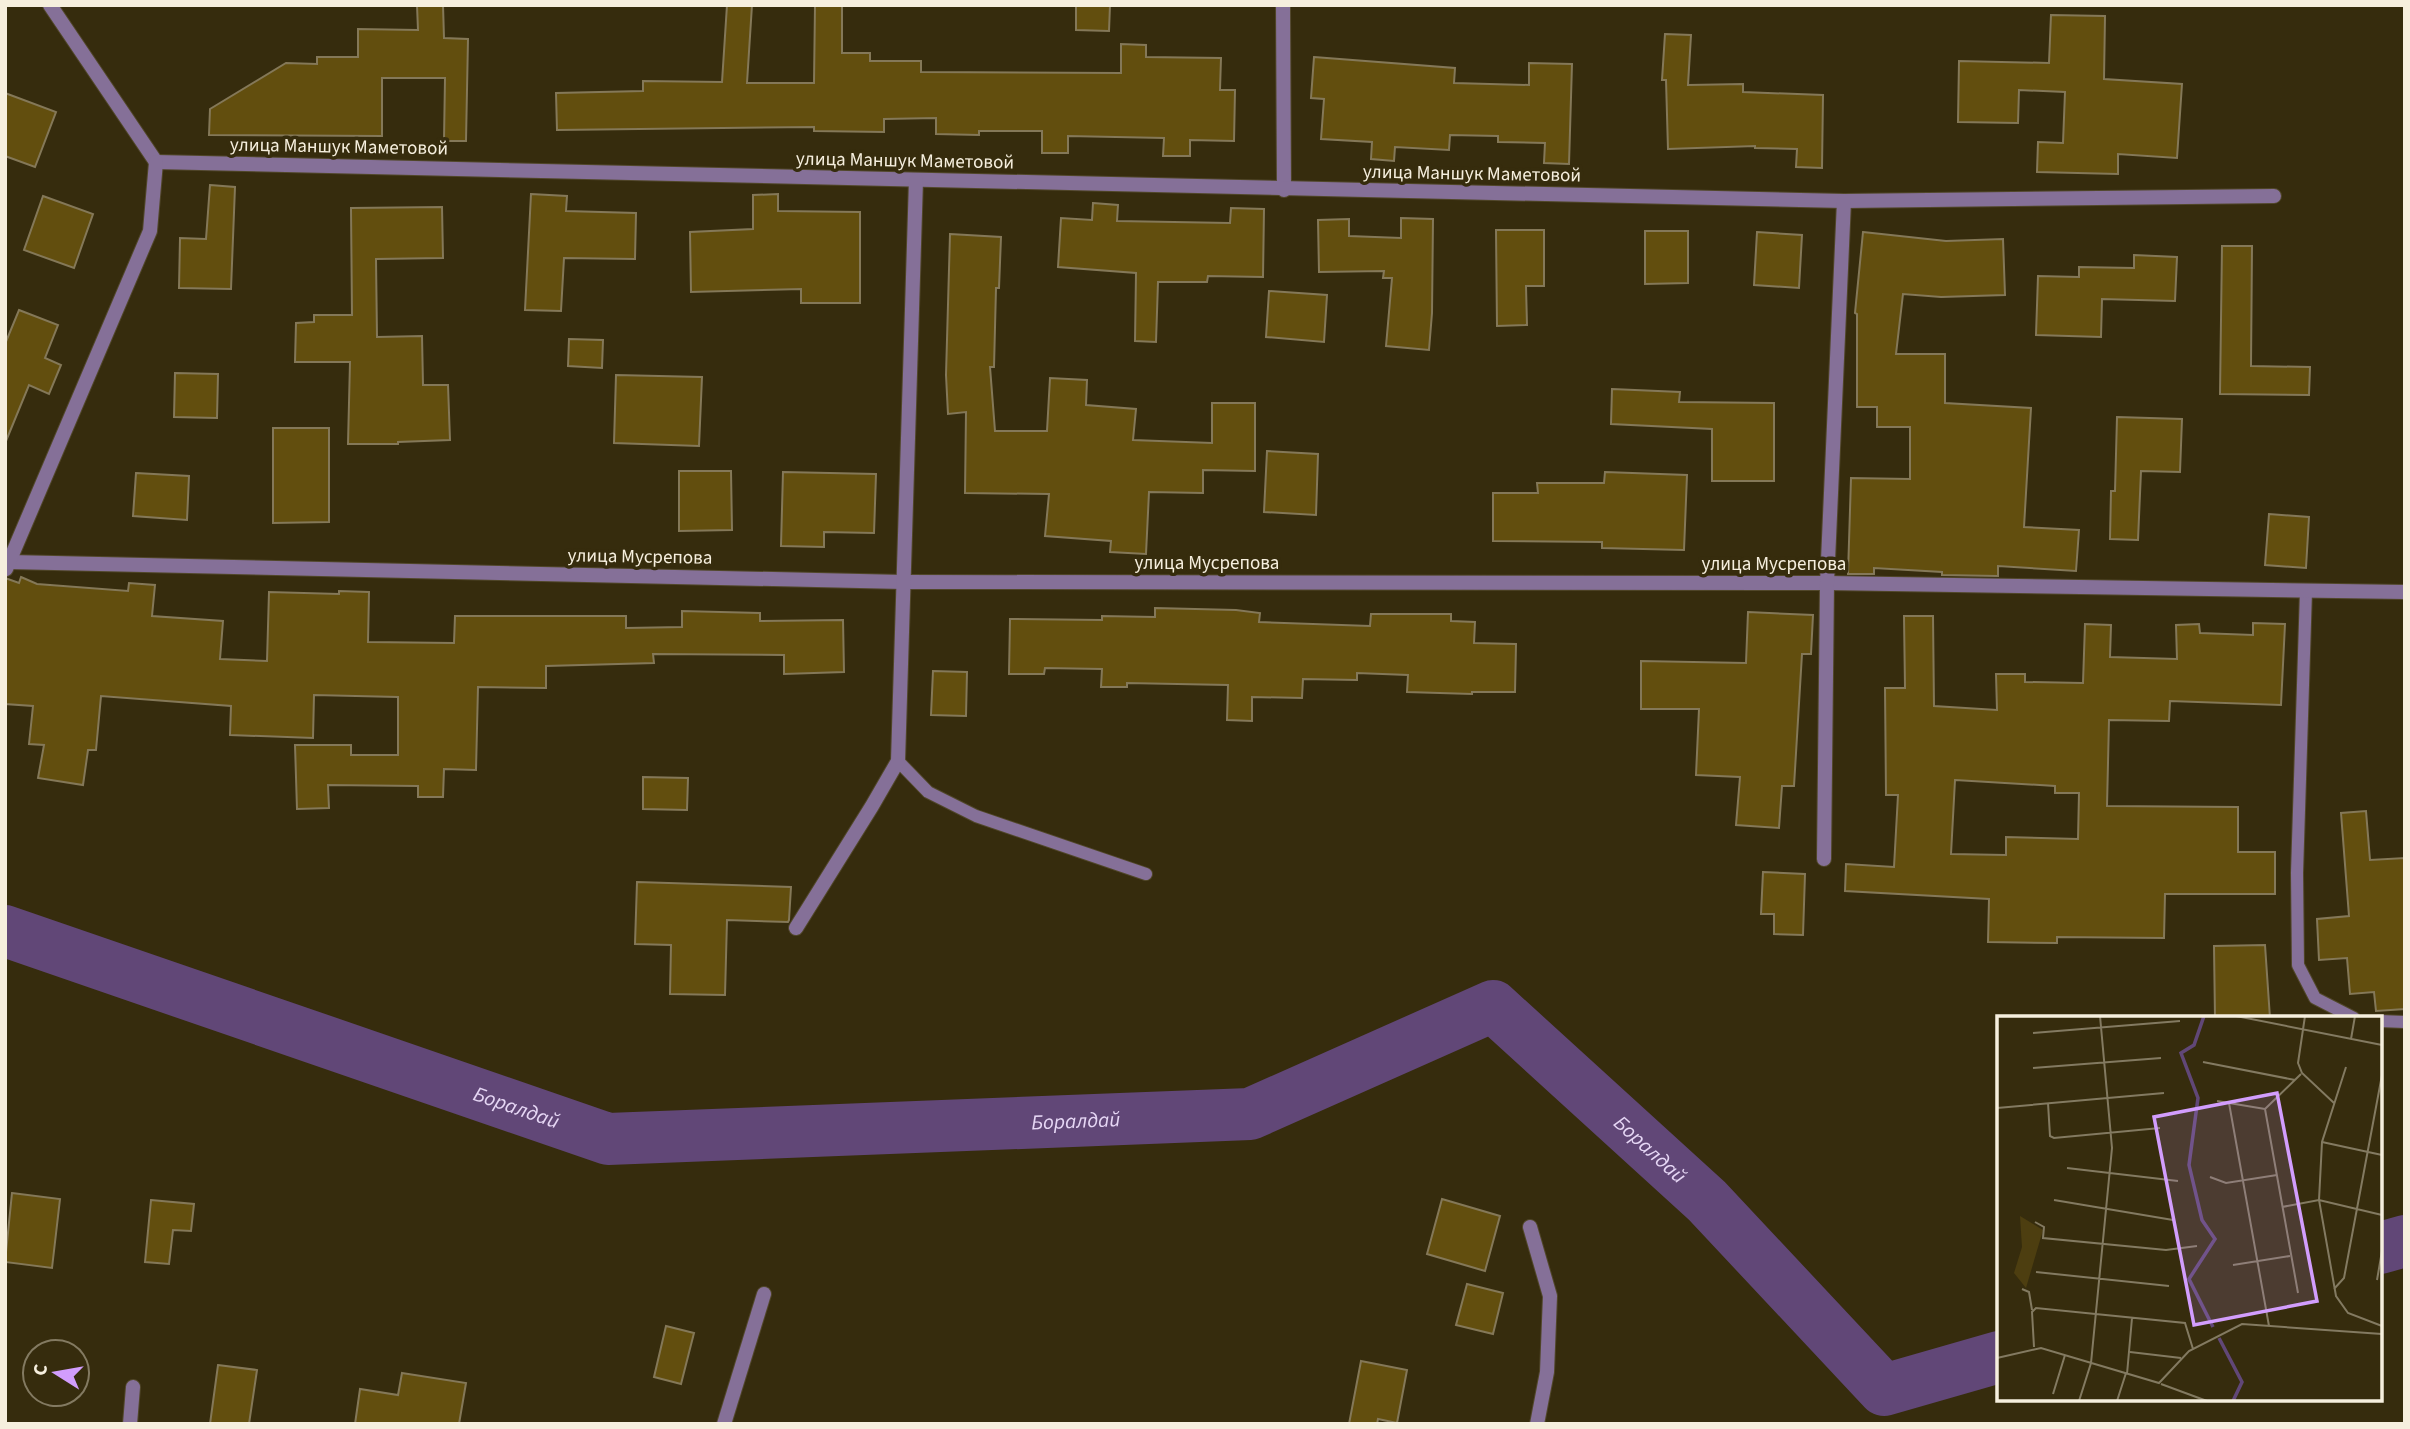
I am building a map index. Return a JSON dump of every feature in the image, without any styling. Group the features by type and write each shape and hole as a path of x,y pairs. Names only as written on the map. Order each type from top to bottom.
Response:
{"street":[{"path":"7,566 150,231 156,162 50,5"},
{"path":"1283,5 1284,190"},
{"name":"улица Маншук Маметовой","path":"156,162 1844,201 2274,196"},
{"path":"796,928 873,806 898,761 916,180"},
{"path":"1824,859 1827,583 1844,201"},
{"name":"улица Мусрепова","path":"7,566 903,582 1827,583 2405,592"},
{"path":"1530,1227 1550,1296 1547,1372 1537,1424"},
{"path":"724,1424 764,1294"},
{"path":"130,1424 133,1387"}],"lane":[{"path":"2306,591 2297,873 2298,965 2315,998 2350,1016"},
{"path":"898,761 928,792 976,816 1146,874"},
{"path":"2382,1021 2405,1022"}],"building":[{"path":"417,5 443,5 444,38 468,39 466,141 444,141 445,78 382,78 382,136 209,135 210,109 286,63 317,64 317,57 358,57 358,29 418,30"},
{"path":"727,5 752,5 747,83 814,83 815,5 842,5 842,53 870,53 870,61 921,61 921,72 1121,73 1121,44 1146,45 1146,57 1221,58 1220,90 1235,90 1234,141 1190,140 1190,156 1163,156 1164,138 1068,136 1068,153 1042,153 1042,131 979,131 979,135 936,134 936,118 884,119 884,132 814,131 814,127 557,130 556,93 643,91 643,81 722,82"},
{"path":"1076,5 1110,5 1109,31 1076,30"},
{"path":"2051,15 2105,16 2104,79 2182,84 2177,158 2118,154 2118,174 2037,172 2038,142 2063,143 2065,92 2019,90 2018,123 1958,122 1959,61 2049,63"},
{"path":"1665,34 1691,35 1688,85 1743,84 1743,92 1823,95 1822,168 1796,167 1797,149 1755,146 1668,149 1666,80 1662,80"},
{"path":"1314,57 1455,68 1454,83 1529,85 1529,63 1572,64 1569,164 1544,163 1545,143 1498,142 1498,136 1450,135 1449,150 1395,147 1394,161 1371,159 1372,142 1321,139 1324,99 1311,98"},
{"path":"5,93 56,112 35,167 5,156"},
{"path":"210,185 235,187 231,289 179,288 180,238 206,239"},
{"path":"531,194 567,196 566,211 636,213 635,259 564,258 561,311 525,310"},
{"path":"778,194 778,211 860,212 860,303 801,303 801,289 691,292 690,232 753,229 753,195"},
{"path":"43,196 93,214 74,268 24,250"},
{"path":"1093,203 1118,205 1117,221 1230,223 1231,208 1264,209 1263,277 1208,276 1207,282 1158,282 1156,342 1135,341 1136,273 1058,267 1061,218 1092,220"},
{"path":"442,207 443,258 376,259 377,337 422,336 423,385 448,385 450,440 348,444 350,362 295,362 296,323 314,322 314,315 352,315 351,208"},
{"path":"1401,218 1433,219 1429,350 1386,346 1392,278 1383,278 1384,271 1319,272 1318,220 1349,219 1349,236 1401,238"},
{"path":"1496,230 1544,230 1544,286 1526,286 1527,325 1497,326"},
{"path":"1645,231 1688,231 1688,283 1645,284"},
{"path":"1757,232 1802,235 1799,288 1754,285"},
{"path":"1863,232 1946,241 2003,239 2005,295 1941,297 1903,294 1896,354 1945,354 1945,403 2031,408 2024,527 2079,530 2076,571 1998,566 1998,576 1942,575 1942,572 1874,568 1874,574 1848,574 1851,478 1910,479 1910,427 1877,427 1877,407 1857,407 1855,313"},
{"path":"950,234 1001,237 999,288 996,288 994,367 990,367 995,431 1047,431 1050,378 1087,380 1086,405 1136,409 1133,440 1212,443 1212,403 1255,403 1255,471 1203,470 1203,493 1149,492 1146,554 1110,552 1111,541 1045,536 1049,494 965,493 966,412 948,414 946,375"},
{"path":"2222,246 2252,246 2251,366 2310,367 2309,395 2220,394"},
{"path":"2134,255 2177,257 2175,301 2102,299 2101,337 2036,335 2038,276 2079,277 2079,267 2134,268"},
{"path":"1269,291 1327,295 1324,342 1266,337"},
{"path":"19,310 58,325 45,358 61,365 49,394 29,385 6,441 5,344"},
{"path":"569,339 603,340 602,368 568,366"},
{"path":"175,373 218,374 217,418 174,417"},
{"path":"616,375 702,377 699,446 614,443"},
{"path":"1612,389 1680,392 1679,402 1774,403 1774,481 1712,481 1712,429 1611,424"},
{"path":"2117,417 2182,419 2180,472 2141,471 2138,540 2110,539 2111,491 2115,491"},
{"path":"273,428 329,428 329,522 273,523"},
{"path":"1267,451 1318,454 1316,515 1264,512"},
{"path":"679,471 731,471 732,530 679,531"},
{"path":"783,472 876,474 874,533 824,532 824,547 781,546"},
{"path":"1605,472 1687,475 1684,550 1602,548 1602,542 1493,541 1493,493 1538,493 1537,483 1604,483"},
{"path":"136,473 189,476 187,520 133,516"},
{"path":"2269,514 2309,517 2306,568 2265,565"},
{"path":"21,577 37,584 128,591 129,583 155,585 152,616 223,621 220,659 267,661 269,592 339,594 339,591 369,592 368,642 454,643 455,616 626,616 626,628 682,627 682,611 760,613 760,621 843,620 844,672 784,674 784,655 653,654 654,663 546,666 546,688 478,687 476,770 444,769 443,797 418,797 418,786 328,785 329,808 297,809 295,745 351,745 351,755 398,755 398,697 314,695 313,738 230,735 231,706 101,696 96,750 88,750 83,785 38,778 44,745 29,744 33,706 5,704 5,578 19,583"},
{"path":"1155,608 1260,613 1259,622 1370,626 1371,614 1451,614 1451,621 1475,622 1474,643 1516,644 1515,692 1407,692 1408,675 1357,673 1357,680 1303,679 1302,698 1252,697 1252,721 1227,720 1228,685 1127,683 1127,687 1101,687 1102,669 1045,668 1044,674 1009,674 1010,619 1102,620 1102,616 1155,617"},
{"path":"1748,612 1813,615 1811,654 1802,654 1794,786 1782,786 1779,828 1736,825 1740,777 1696,775 1699,709 1641,709 1641,661 1746,663"},
{"path":"1904,616 1933,616 1934,706 1997,710 1996,674 2025,674 2025,682 2083,683 2085,624 2111,625 2110,657 2177,659 2176,625 2199,624 2200,633 2253,635 2253,623 2285,624 2281,705 2170,701 2169,721 2109,720 2107,806 2238,807 2238,852 2275,852 2275,894 2165,894 2164,938 2057,937 2057,943 1988,942 1989,899 1845,891 1846,864 1894,867 1898,795 1886,795 1885,688 1905,688","holes":["1955,780 2055,786 2055,793 2079,793 2078,839 2006,837 2006,855 1951,854"]},
{"path":"933,671 967,672 966,716 931,715"},
{"path":"643,777 688,778 687,810 643,809"},
{"path":"2366,811 2370,860 2405,858 2405,1009 2376,1011 2374,992 2350,994 2347,958 2319,960 2317,919 2349,916 2341,813"},
{"path":"1763,872 1805,874 1803,935 1774,934 1774,914 1761,914"},
{"path":"637,882 791,887 789,920 727,920 725,995 670,994 671,945 635,944"},
{"path":"2265,945 2270,1016 2215,1016 2214,946"},
{"path":"12,1193 60,1199 52,1268 5,1262"},
{"path":"1442,1199 1500,1216 1485,1271 1427,1254"},
{"path":"151,1200 194,1204 191,1231 173,1230 169,1264 145,1262"},
{"path":"1467,1284 1503,1293 1493,1334 1456,1325"},
{"path":"666,1326 694,1333 681,1384 654,1377"},
{"path":"1361,1361 1407,1370 1397,1423 1378,1419 1377,1424 1349,1424"},
{"path":"218,1365 257,1370 249,1424 210,1424"},
{"path":"402,1373 466,1383 459,1424 355,1424 360,1389 398,1395"}],"waterway":[{"name":"Боралдай","path":"5,931 608,1139 1250,1114 1493,1006 1707,1201 1884,1390 1997,1358"},
{"name":"Боралдай","path":"2382,1247 2405,1241"}]}
